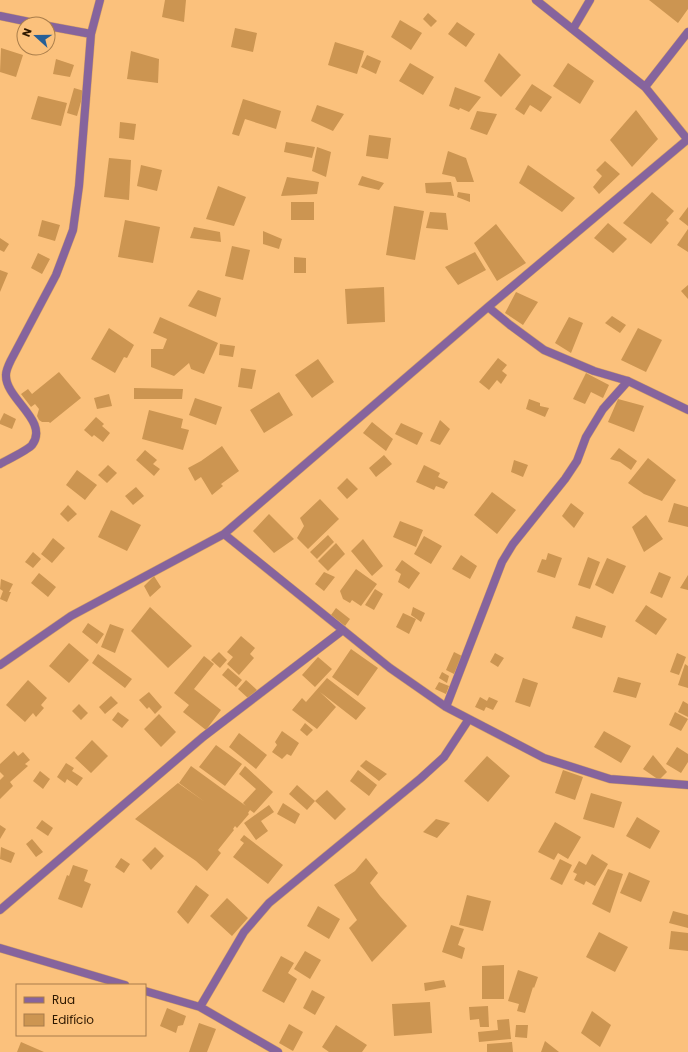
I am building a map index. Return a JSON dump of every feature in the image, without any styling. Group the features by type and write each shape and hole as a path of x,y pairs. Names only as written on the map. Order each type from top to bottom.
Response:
{"street":[{"path":"0,464 31,446 37,433 34,423 10,389 6,375 11,360 56,275 73,230 79,186 92,34 100,0"},
{"path":"0,665 71,616 224,534 488,307 688,139 645,87 536,0"},
{"path":"573,29 590,0"},
{"path":"0,16 16,19"},
{"path":"56,27 92,34"},
{"path":"645,87 688,32"},
{"path":"488,307 544,350 594,371 628,381 688,410"},
{"path":"446,707 502,562 513,544 566,478 577,461 586,438 603,409 628,381"},
{"path":"224,534 390,668 446,707 544,758 610,779 688,785"},
{"path":"0,910 203,737 343,630"},
{"path":"200,1007 244,932 270,903 421,778 444,757 469,719"},
{"path":"0,948 122,984"},
{"path":"146,991 200,1007 278,1052"}],"building":[{"path":"165,0 186,0 184,22 162,17"},
{"path":"649,0 688,0 688,9 678,23"},
{"path":"428,13 437,21 431,27 423,19"},
{"path":"400,20 422,33 411,50 391,37"},
{"path":"457,22 475,34 466,47 448,34"},
{"path":"235,28 257,33 253,52 231,47"},
{"path":"335,42 364,51 357,74 328,65"},
{"path":"1,48 16,53 16,56 23,56 16,77 0,72"},
{"path":"131,51 159,59 158,83 127,79"},
{"path":"499,53 521,75 501,97 484,81"},
{"path":"367,55 381,61 376,74 361,67"},
{"path":"56,59 74,65 70,77 53,74"},
{"path":"410,63 434,77 423,95 399,81"},
{"path":"568,63 594,81 580,104 553,86"},
{"path":"532,84 552,97 541,112 530,105 524,115 515,109"},
{"path":"455,87 481,97 469,112 460,108 459,110 449,106"},
{"path":"74,88 84,91 77,116 67,113"},
{"path":"38,96 67,103 61,126 31,119"},
{"path":"243,99 281,111 276,129 245,119 239,136 232,134"},
{"path":"317,105 344,114 333,131 311,121"},
{"path":"636,110 658,139 632,167 610,140"},
{"path":"477,111 497,114 487,135 470,129"},
{"path":"120,122 136,124 134,140 119,138"},
{"path":"369,135 391,138 388,159 366,156"},
{"path":"286,142 315,147 312,158 284,152"},
{"path":"317,147 331,152 326,177 312,171"},
{"path":"448,151 466,158 474,182 457,182 455,177 442,174"},
{"path":"109,158 131,160 129,200 104,197"},
{"path":"605,161 620,174 599,194 593,187 602,176 596,170"},
{"path":"141,165 162,170 157,191 137,186"},
{"path":"528,165 575,198 562,212 519,183"},
{"path":"362,176 384,183 379,190 358,185"},
{"path":"287,177 319,182 317,194 281,196"},
{"path":"451,182 454,196 426,193 425,183"},
{"path":"218,186 246,197 234,226 206,219"},
{"path":"458,192 470,194 470,202 457,197"},
{"path":"652,192 674,211 666,220 669,223 651,244 623,223"},
{"path":"291,202 314,202 314,220 291,220"},
{"path":"394,206 424,211 415,260 386,255"},
{"path":"688,207 688,226 679,219"},
{"path":"430,212 446,213 448,230 426,228"},
{"path":"42,220 60,225 55,241 38,236"},
{"path":"125,220 160,227 153,263 118,257"},
{"path":"608,223 627,239 613,253 594,238"},
{"path":"496,224 526,263 497,281 474,243"},
{"path":"194,227 220,232 221,242 190,238"},
{"path":"688,229 688,252 677,245"},
{"path":"263,231 282,239 279,249 263,244"},
{"path":"0,238 9,244 4,252 0,250"},
{"path":"232,246 250,250 243,280 225,276"},
{"path":"475,252 486,270 458,285 445,267"},
{"path":"38,253 50,259 42,274 31,268"},
{"path":"294,257 306,258 306,273 294,273"},
{"path":"0,270 8,273 0,292"},
{"path":"688,285 688,299 681,291"},
{"path":"384,287 385,322 347,324 345,289"},
{"path":"198,290 221,298 216,317 188,306"},
{"path":"516,292 538,302 523,325 505,313"},
{"path":"612,316 626,325 620,333 605,323"},
{"path":"160,317 218,343 204,374 191,369 189,363 174,376 151,367 151,349 163,349 167,339 153,333"},
{"path":"569,317 583,323 571,353 555,343"},
{"path":"109,328 134,345 127,358 124,357 115,373 91,359"},
{"path":"638,328 662,340 646,372 621,360"},
{"path":"220,344 235,346 233,357 219,355"},
{"path":"498,358 507,365 502,371 507,375 501,384 497,380 489,390 479,382"},
{"path":"318,359 334,382 312,398 295,375"},
{"path":"241,368 256,370 252,389 238,387"},
{"path":"59,372 81,398 50,423 42,422 37,416 39,409 35,404 31,407 21,394 28,389 32,394"},
{"path":"586,373 609,385 603,398 591,392 585,404 573,399"},
{"path":"134,388 183,389 182,399 134,399"},
{"path":"279,392 293,415 264,433 250,410"},
{"path":"109,394 112,406 97,409 94,398"},
{"path":"195,398 222,407 216,425 189,415"},
{"path":"529,399 540,403 540,406 549,408 545,417 526,409"},
{"path":"618,399 644,406 634,432 608,422"},
{"path":"149,410 183,419 181,428 189,430 183,450 142,439"},
{"path":"4,413 16,419 12,429 0,424"},
{"path":"96,417 104,424 102,426 110,433 103,442 94,435 92,437 84,430"},
{"path":"440,420 450,429 440,445 430,441"},
{"path":"372,422 393,439 386,451 363,433"},
{"path":"401,423 423,433 417,445 395,434"},
{"path":"222,446 239,471 221,484 223,486 212,495 201,477 195,481 188,468"},
{"path":"619,448 637,461 631,470 620,462 610,459"},
{"path":"145,450 157,460 153,464 160,469 154,476 136,460"},
{"path":"384,455 392,464 376,477 369,468"},
{"path":"648,458 676,480 662,501 644,494 628,483"},
{"path":"514,460 528,465 523,477 511,472"},
{"path":"108,465 117,473 107,483 98,475"},
{"path":"424,465 440,473 438,477 448,482 444,489 436,486 434,490 416,482"},
{"path":"77,470 97,485 85,500 66,485"},
{"path":"347,478 358,489 347,499 337,488"},
{"path":"136,487 144,496 133,505 125,496"},
{"path":"492,492 516,510 497,534 474,515"},
{"path":"320,499 339,519 308,549 297,538 304,526 300,518"},
{"path":"571,503 584,513 574,528 562,516"},
{"path":"674,503 688,507 688,527 668,522"},
{"path":"68,505 77,514 68,522 60,514"},
{"path":"111,510 141,525 127,551 98,537"},
{"path":"269,514 294,539 274,553 253,531"},
{"path":"646,515 663,539 644,552 632,527"},
{"path":"400,521 423,530 416,547 393,537"},
{"path":"328,535 334,542 317,559 310,552"},
{"path":"424,536 442,546 431,564 414,554"},
{"path":"53,538 65,548 52,563 41,554"},
{"path":"363,539 383,566 372,576 351,551"},
{"path":"336,543 345,554 328,571 318,561"},
{"path":"33,552 41,559 33,568 25,562"},
{"path":"548,553 562,558 555,578 537,572 542,559 546,560"},
{"path":"461,555 477,566 470,579 452,569"},
{"path":"588,557 600,562 590,589 578,585"},
{"path":"607,558 626,566 613,594 595,585"},
{"path":"402,560 420,573 409,589 398,582 401,574 395,570"},
{"path":"356,569 377,584 361,606 352,600 350,603 343,599 340,591"},
{"path":"324,572 335,577 324,591 315,584"},
{"path":"659,572 671,577 662,598 650,593"},
{"path":"39,573 56,587 48,597 31,583"},
{"path":"688,575 688,590 680,588"},
{"path":"154,576 161,587 150,597 144,586"},
{"path":"1,579 13,584 9,592 11,592 7,602 0,599 3,591 0,589"},
{"path":"375,589 383,594 374,610 365,605"},
{"path":"646,605 667,619 656,635 635,621"},
{"path":"150,607 192,646 168,668 131,631"},
{"path":"413,607 425,613 421,622 411,615"},
{"path":"336,608 350,619 345,626 331,615"},
{"path":"403,613 416,619 409,634 396,627"},
{"path":"576,616 606,626 602,638 572,628"},
{"path":"88,623 104,634 97,644 82,632"},
{"path":"110,624 124,629 115,653 101,647"},
{"path":"241,636 255,648 250,654 254,658 239,675 227,664 233,657 227,652"},
{"path":"69,643 89,660 69,683 49,666"},
{"path":"351,649 378,668 358,696 332,677"},
{"path":"219,652 227,660 220,668 211,660"},
{"path":"454,652 462,656 454,674 446,670"},
{"path":"495,653 504,658 498,667 490,662"},
{"path":"677,653 686,657 679,675 670,672"},
{"path":"98,654 132,679 125,688 92,663"},
{"path":"204,656 214,664 194,689 221,710 206,730 183,712 189,705 174,693"},
{"path":"318,657 332,669 315,687 302,675"},
{"path":"685,664 688,666 688,688 678,685"},
{"path":"228,668 242,680 236,687 222,675"},
{"path":"442,672 449,676 447,683 439,678"},
{"path":"618,677 641,683 636,698 613,692"},
{"path":"327,678 366,708 356,720 320,692 336,707 317,729 292,710 302,698 306,702"},
{"path":"523,678 538,683 530,707 515,702"},
{"path":"28,680 47,698 41,705 44,708 36,717 33,713 25,722 6,705"},
{"path":"246,680 257,690 249,699 238,689"},
{"path":"439,682 449,686 446,694 435,689"},
{"path":"149,692 162,707 155,714 149,707 147,709 139,700"},
{"path":"111,696 118,703 105,714 99,707"},
{"path":"480,697 487,701 489,697 498,701 493,710 486,707 484,711 475,707"},
{"path":"683,701 688,704 688,717 678,712"},
{"path":"79,704 88,713 81,720 72,711"},
{"path":"118,712 129,720 122,728 112,720"},
{"path":"675,712 688,719 681,731 669,725"},
{"path":"159,714 176,732 161,747 144,729"},
{"path":"305,723 313,730 307,736 300,730"},
{"path":"282,731 299,743 291,756 287,754 282,759 272,752 277,745 275,742"},
{"path":"604,731 631,746 621,763 594,747"},
{"path":"239,733 267,755 256,769 229,747"},
{"path":"92,740 108,756 91,773 75,758"},
{"path":"216,745 242,764 225,786 199,767"},
{"path":"677,747 688,754 688,762 681,773 666,764"},
{"path":"14,751 18,756 23,752 30,760 25,764 28,766 10,782 13,786 0,799 0,780 4,776 0,772 0,764"},
{"path":"653,755 667,772 659,780 643,769"},
{"path":"487,756 510,776 488,802 464,781"},
{"path":"366,760 387,774 379,781 360,766"},
{"path":"66,763 74,768 72,771 83,778 77,786 67,779 65,783 57,777"},
{"path":"191,766 246,806 243,803 256,789 239,774 245,766 273,792 254,813 250,810 248,813 249,814 237,828 235,826 233,829 234,830 218,850 221,853 207,871 196,861 135,819 178,783 205,802 179,783"},
{"path":"358,770 377,785 369,796 350,781"},
{"path":"563,770 583,777 575,800 555,793"},
{"path":"40,771 50,779 43,789 33,781"},
{"path":"297,785 315,801 307,810 289,794"},
{"path":"327,790 346,809 335,820 315,801"},
{"path":"591,793 622,802 614,828 583,819"},
{"path":"283,803 300,814 295,824 277,814"},
{"path":"269,805 274,812 261,821 268,831 256,840 244,823"},
{"path":"637,817 660,831 650,849 626,836"},
{"path":"436,819 450,823 437,838 423,832"},
{"path":"42,820 53,828 48,836 36,828"},
{"path":"555,822 581,837 568,859 558,853 554,860 538,852"},
{"path":"0,825 6,829 0,839"},
{"path":"244,835 283,865 268,884 233,857 244,843 240,840"},
{"path":"32,839 43,852 36,857 26,844"},
{"path":"1,847 15,853 11,863 0,859"},
{"path":"155,847 164,856 151,870 142,860"},
{"path":"592,854 608,864 595,886 586,881 584,885 574,880 577,874 573,872 579,861 586,865"},
{"path":"121,858 130,864 124,873 115,867"},
{"path":"366,858 378,873 370,883 407,926 372,962 349,928 357,920 334,885 355,871"},
{"path":"560,859 572,865 562,885 550,879"},
{"path":"73,865 88,870 84,881 91,884 82,908 58,899 67,875 69,876"},
{"path":"608,869 623,874 610,913 592,904"},
{"path":"629,872 650,881 641,902 620,893"},
{"path":"196,885 209,895 188,924 177,912"},
{"path":"467,895 491,901 483,931 459,925"},
{"path":"227,898 248,918 232,936 210,916"},
{"path":"318,906 340,919 329,939 307,926"},
{"path":"673,911 688,915 688,928 669,923"},
{"path":"451,925 464,929 458,945 465,948 462,959 442,952"},
{"path":"671,931 688,933 688,951 669,949"},
{"path":"599,932 628,947 615,972 586,957"},
{"path":"305,951 321,960 310,979 294,969"},
{"path":"281,956 294,963 288,973 297,979 284,1003 262,991"},
{"path":"504,965 504,999 482,999 482,966"},
{"path":"518,970 538,977 534,988 533,987 525,1013 517,1011 519,1004 508,1001"},
{"path":"444,980 446,987 425,991 424,983"},
{"path":"312,990 325,997 315,1015 303,1008"},
{"path":"430,1002 432,1033 394,1036 392,1004"},
{"path":"488,1006 489,1027 480,1027 479,1019 470,1020 469,1007"},
{"path":"167,1008 186,1016 183,1025 178,1026 176,1033 160,1026"},
{"path":"592,1011 611,1025 600,1047 581,1033"},
{"path":"509,1019 511,1039 479,1042 478,1032 498,1030 497,1020"},
{"path":"199,1023 216,1029 207,1052 189,1052"},
{"path":"289,1024 303,1032 293,1051 279,1043"},
{"path":"336,1025 367,1045 362,1052 329,1052 322,1047"},
{"path":"516,1025 528,1025 527,1038 515,1037"},
{"path":"545,1041 559,1052 541,1052"},
{"path":"21,1042 44,1052 17,1052"},
{"path":"512,1042 513,1052 487,1052 487,1044"}]}
